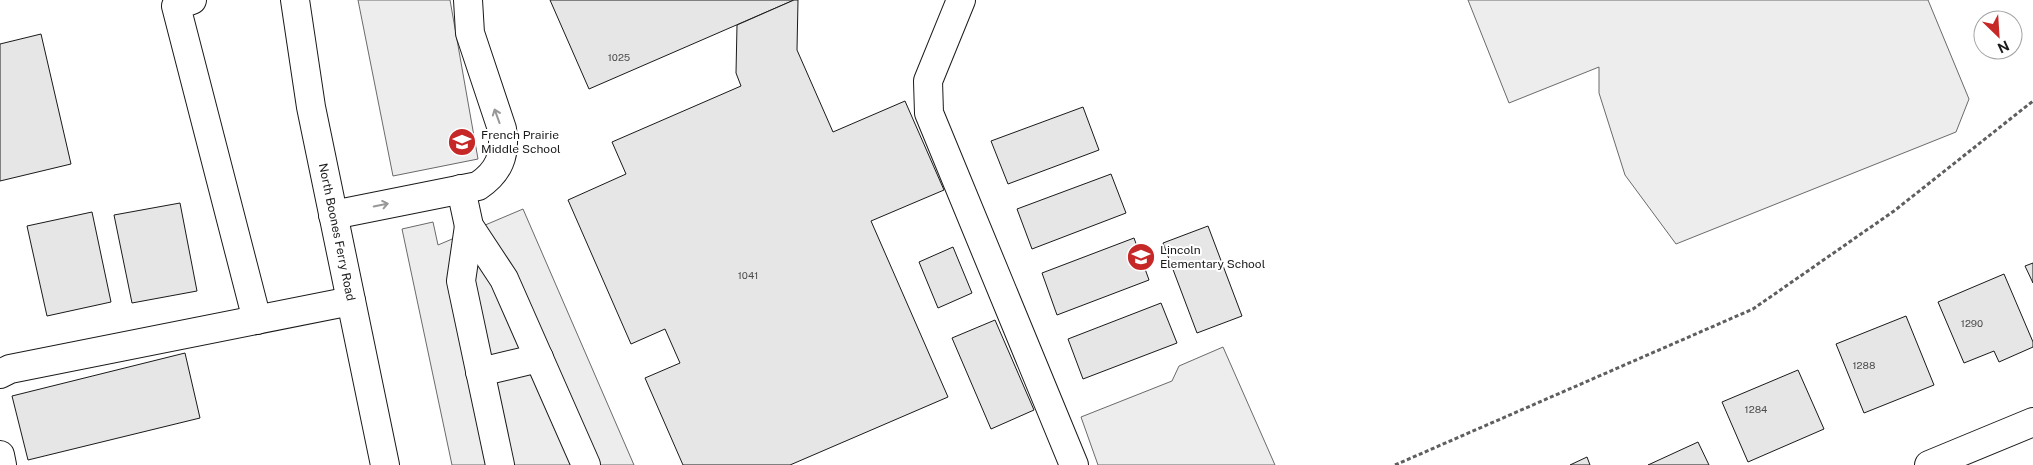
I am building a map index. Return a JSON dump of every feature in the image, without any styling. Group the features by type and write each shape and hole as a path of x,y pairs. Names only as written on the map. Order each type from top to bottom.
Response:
{"main road":[{"path":"192,0 176,6 257,320"},
{"name":"North Boones Ferry Road","path":"295,0 311,107 385,465"},
{"path":"333,215 478,186 489,179 497,168 502,156 504,142 502,129 470,33 468,0"},
{"path":"961,0 928,81 929,112 1074,465"},
{"path":"461,189 469,226 461,281 500,465"},
{"path":"469,226 504,279 586,465"},
{"path":"0,374 10,369 351,301"},
{"path":"480,372 539,358"},
{"path":"1929,465 2033,422"},
{"path":"0,455 2,465"}],"path":[{"path":"1394,465 1753,308 1894,211 2033,101"}],"shaded area":[{"path":"358,0 450,0 478,159 393,176"},
{"path":"1468,0 1928,0 1969,99 1956,132 1676,244 1625,175 1599,93 1599,67 1509,103"},
{"path":"523,209 634,465 452,465 402,229 433,222 438,245"},
{"path":"1223,347 1275,465 1098,465 1081,417 1172,381 1179,366"}],"building":[{"path":"550,0 794,0 589,89"},
{"path":"794,0 798,0 797,50 833,132 905,101 944,190 871,221 948,397 790,465 683,465 645,378 680,363 665,329 631,344 568,200 626,174 612,142 741,86 736,73 737,25"},
{"path":"41,34 71,164 0,181 0,44"},
{"path":"1083,107 1099,150 1008,184 991,141"},
{"path":"1111,174 1126,213 1032,249 1017,209"},
{"path":"180,203 197,291 132,303 114,215"},
{"path":"92,212 111,302 47,316 27,226"},
{"path":"1208,226 1242,316 1197,333 1163,243"},
{"path":"1134,238 1149,280 1057,315 1042,273"},
{"path":"953,247 972,293 938,308 919,262"},
{"path":"2033,263 2033,283 2025,266"},
{"path":"2004,274 2033,342 2033,347 1999,362 1994,351 1964,363 1938,302"},
{"path":"1161,303 1177,343 1083,379 1068,339"},
{"path":"1906,316 1934,385 1864,413 1836,344"},
{"path":"995,320 1034,410 991,429 952,338"},
{"path":"185,353 200,418 28,460 12,396"},
{"path":"1798,370 1824,429 1748,462 1722,402"},
{"path":"1698,442 1709,465 1648,465"},
{"path":"1587,457 1590,465 1570,465"}],"place":[{"name":"French Prairie Middle School","path":"462,142"},
{"name":"Lincoln Elementary School","path":"1141,257"}]}
